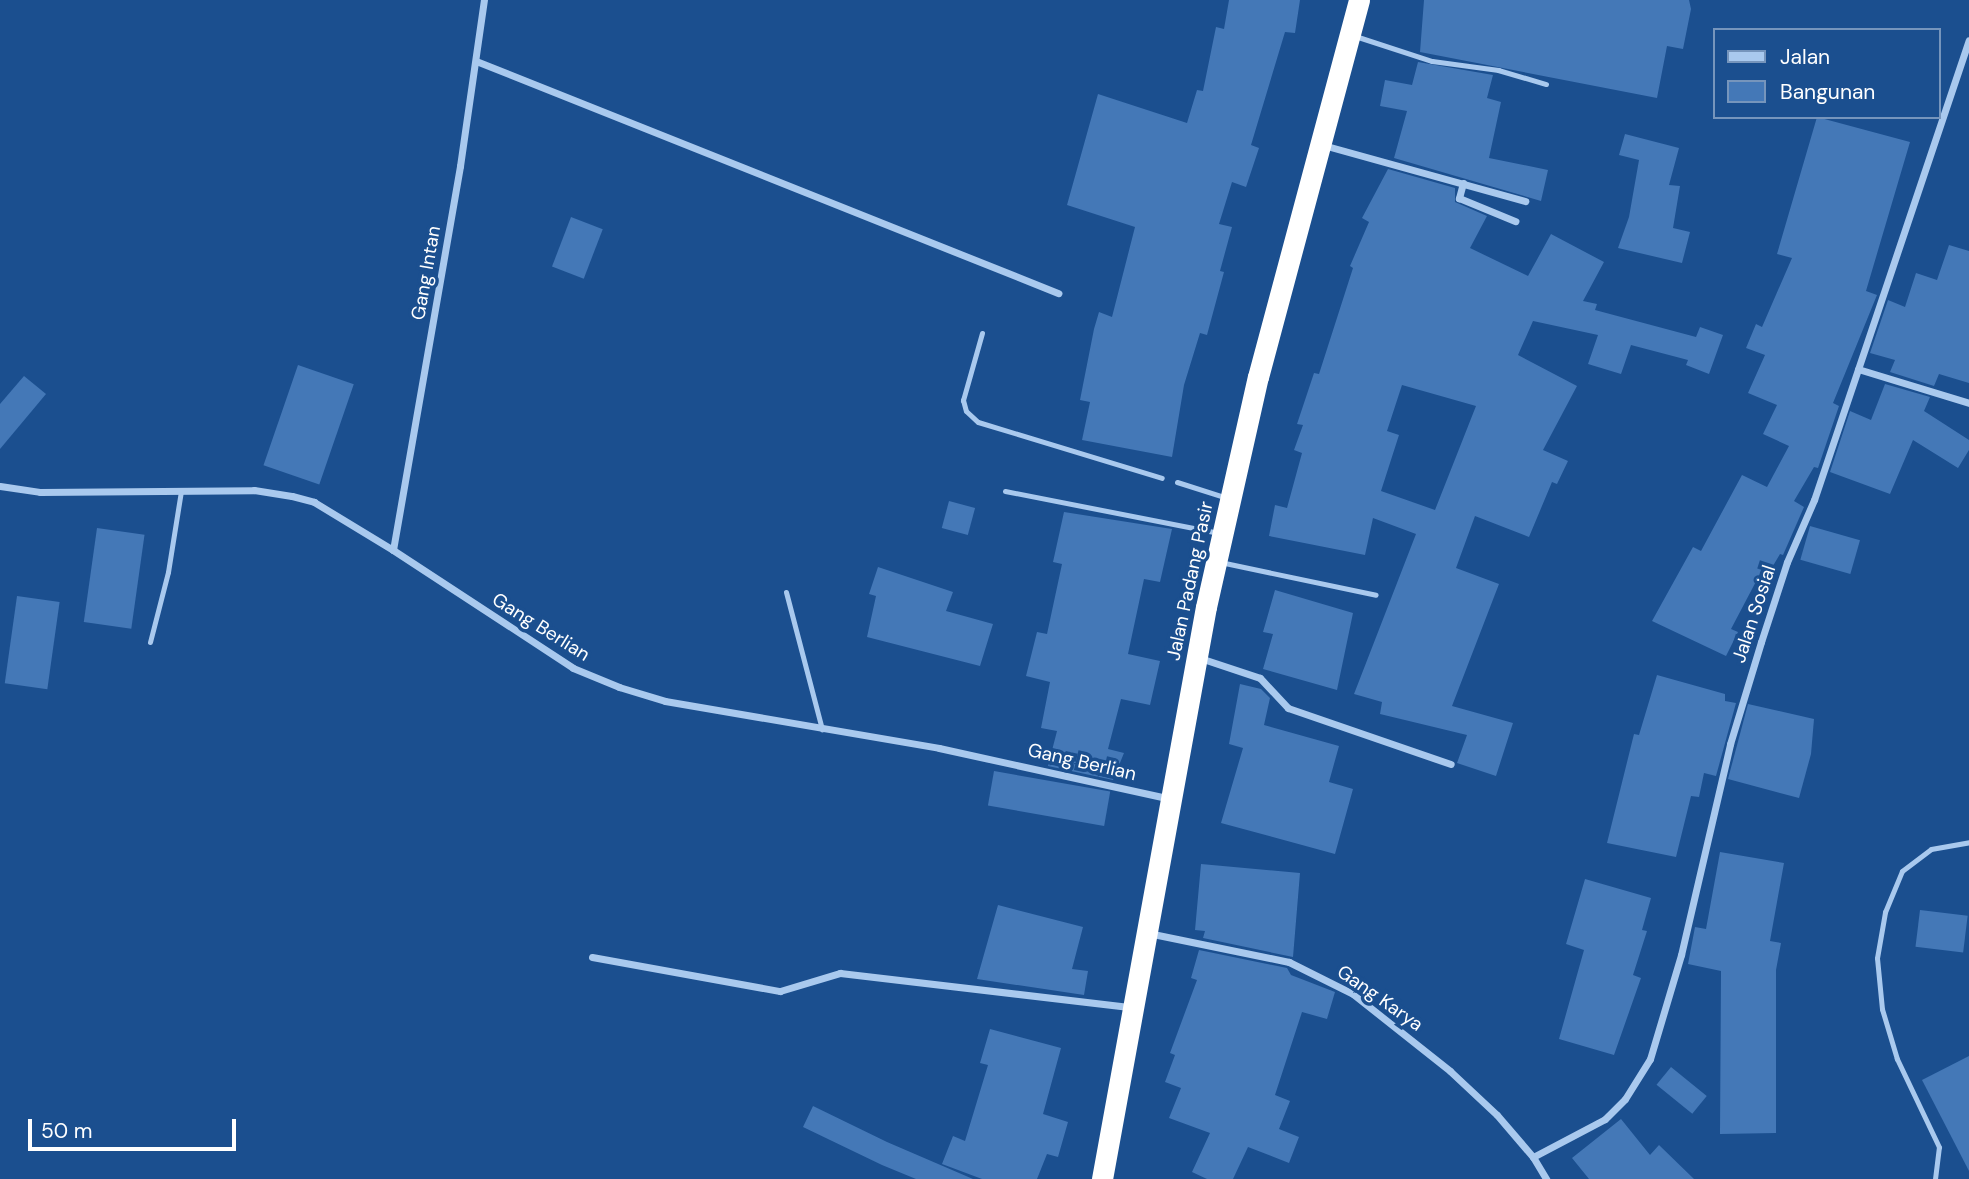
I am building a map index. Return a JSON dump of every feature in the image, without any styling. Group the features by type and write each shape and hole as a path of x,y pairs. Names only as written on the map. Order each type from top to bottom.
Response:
{"highway":[{"name":"Jalan Padang Pasir","path":"1102,1179 1168,798 1216,561 1258,377 1359,0"}],"street":[{"name":"Gang Intan","path":"393,550 484,0"},
{"name":"Jalan Sosial","path":"1533,1157 1605,1119 1625,1099 1650,1059 1681,955 1730,744 1787,562 1814,500 1969,40"},
{"path":"475,61 1058,293"},
{"path":"1322,145 1525,201"},
{"path":"1463,183 1459,198 1515,221"},
{"path":"1858,369 1969,403"},
{"name":"Gang Berlian","path":"0,486 40,492 254,490 292,496 314,502 393,550 573,668 665,701 1036,767 1168,798"},
{"path":"1196,657 1260,678 1288,708 1451,764"},
{"name":"Gang Karya","path":"1144,932 1289,962 1353,993 1450,1071 1533,1157 1546,1179"},
{"path":"592,957 780,991 840,974 1131,1007"}],"lane":[{"path":"1349,34 1432,61 1498,70 1546,85"},
{"path":"982,333 963,400 966,411 978,422 1161,478"},
{"path":"1177,482 1230,500"},
{"path":"150,642 168,572 181,491"},
{"path":"1005,491 1223,534"},
{"path":"1216,561 1376,595"},
{"path":"786,592 822,729"},
{"path":"1935,1179 1939,1147 1897,1059 1882,1009 1877,958 1885,912 1902,871 1931,849 1969,842"}],"building":[{"path":"1229,0 1300,0 1295,33 1285,32 1251,145 1259,148 1246,187 1232,182 1219,224 1232,227 1220,271 1224,272 1207,335 1200,333 1184,385 1172,457 1082,440 1090,402 1080,400 1094,329 1099,312 1112,317 1135,227 1067,205 1098,94 1187,123 1197,90 1203,91 1216,27 1224,29"},
{"path":"1424,0 1689,0 1691,9 1683,49 1667,46 1657,98 1420,52"},
{"path":"1418,62 1493,75 1487,98 1501,102 1489,158 1548,170 1541,201 1394,158 1407,111 1380,106 1385,80 1412,85"},
{"path":"1816,119 1910,142 1866,291 1877,295 1833,403 1839,406 1818,468 1814,467 1794,501 1804,507 1783,555 1780,554 1767,576 1761,572 1731,629 1738,632 1726,656 1652,621 1693,547 1701,551 1742,475 1767,487 1789,446 1763,434 1777,405 1748,393 1765,355 1746,348 1756,324 1762,327 1792,258 1777,254"},
{"path":"1625,134 1679,148 1669,185 1680,186 1673,228 1690,232 1682,263 1618,248 1629,217 1639,160 1619,155"},
{"path":"1388,169 1455,188 1455,202 1487,216 1470,248 1528,276 1551,234 1604,262 1583,301 1597,304 1595,310 1696,337 1700,327 1723,335 1709,374 1686,365 1688,360 1631,345 1621,374 1588,364 1598,335 1533,321 1518,355 1577,386 1543,450 1568,461 1557,484 1552,482 1529,537 1475,516 1456,568 1499,584 1452,706 1513,723 1496,776 1457,763 1467,735 1380,714 1382,702 1354,694 1416,534 1373,518 1365,555 1269,536 1275,505 1287,508 1302,453 1294,450 1303,425 1297,424 1314,373 1319,374 1353,268 1350,266 1369,222 1362,218","holes":["1402,385 1476,406 1435,510 1381,491 1399,435 1387,431"]},
{"path":"571,217 603,229 584,279 552,266"},
{"path":"1949,245 1969,251 1969,383 1939,374 1934,386 1890,372 1895,360 1870,353 1888,300 1905,307 1916,273 1937,280"},
{"path":"298,365 354,384 319,484 263,465"},
{"path":"24,376 46,394 0,449 0,404"},
{"path":"1885,384 1930,397 1924,411 1969,440 1969,450 1958,468 1913,440 1890,494 1830,472 1850,411 1871,420"},
{"path":"949,501 975,508 968,535 942,528"},
{"path":"1064,512 1172,529 1160,582 1144,579 1128,654 1160,661 1150,705 1121,699 1108,749 1124,753 1113,780 1048,766 1057,731 1041,728 1050,682 1026,676 1037,632 1047,634 1062,564 1053,562"},
{"path":"1810,526 1860,540 1850,574 1800,560"},
{"path":"97,528 145,535 131,629 84,622"},
{"path":"878,567 953,592 946,611 993,624 980,666 867,637 876,596 869,594"},
{"path":"1275,590 1353,613 1337,690 1263,669 1273,634 1263,632"},
{"path":"17,596 60,602 47,689 5,683"},
{"path":"1657,675 1725,694 1725,701 1736,703 1716,776 1704,773 1699,797 1691,796 1676,857 1607,843 1634,734 1639,735"},
{"path":"1240,684 1261,689 1270,698 1264,725 1339,746 1329,782 1353,789 1335,854 1221,823 1243,748 1229,744"},
{"path":"1748,704 1814,719 1811,754 1799,798 1728,779"},
{"path":"994,771 1110,791 1104,826 988,805"},
{"path":"1720,852 1784,863 1770,941 1781,943 1776,970 1776,1133 1720,1134 1721,971 1688,964 1695,927 1706,929"},
{"path":"1201,864 1300,873 1293,957 1203,938 1205,931 1195,930"},
{"path":"1585,879 1651,898 1642,930 1647,931 1633,975 1641,978 1614,1055 1559,1039 1584,950 1566,944"},
{"path":"998,905 1083,927 1072,969 1088,971 1084,995 977,979"},
{"path":"1920,910 1968,916 1963,953 1915,947"},
{"path":"1199,950 1287,968 1291,975 1335,992 1327,1019 1302,1012 1275,1095 1290,1101 1279,1129 1299,1137 1289,1163 1248,1147 1233,1179 1207,1179 1192,1172 1210,1133 1169,1118 1181,1088 1165,1082 1175,1055 1170,1053 1197,980 1191,978"},
{"path":"990,1029 1061,1048 1043,1114 1068,1122 1058,1157 1047,1154 1037,1179 982,1179 942,1164 953,1136 965,1141 988,1065 980,1063"},
{"path":"1969,1056 1969,1171 1922,1080"},
{"path":"1671,1067 1707,1096 1692,1114 1657,1085"},
{"path":"813,1106 973,1179 916,1179 882,1165 803,1127"},
{"path":"1621,1119 1650,1155 1659,1145 1694,1179 1589,1179 1572,1158"}]}
